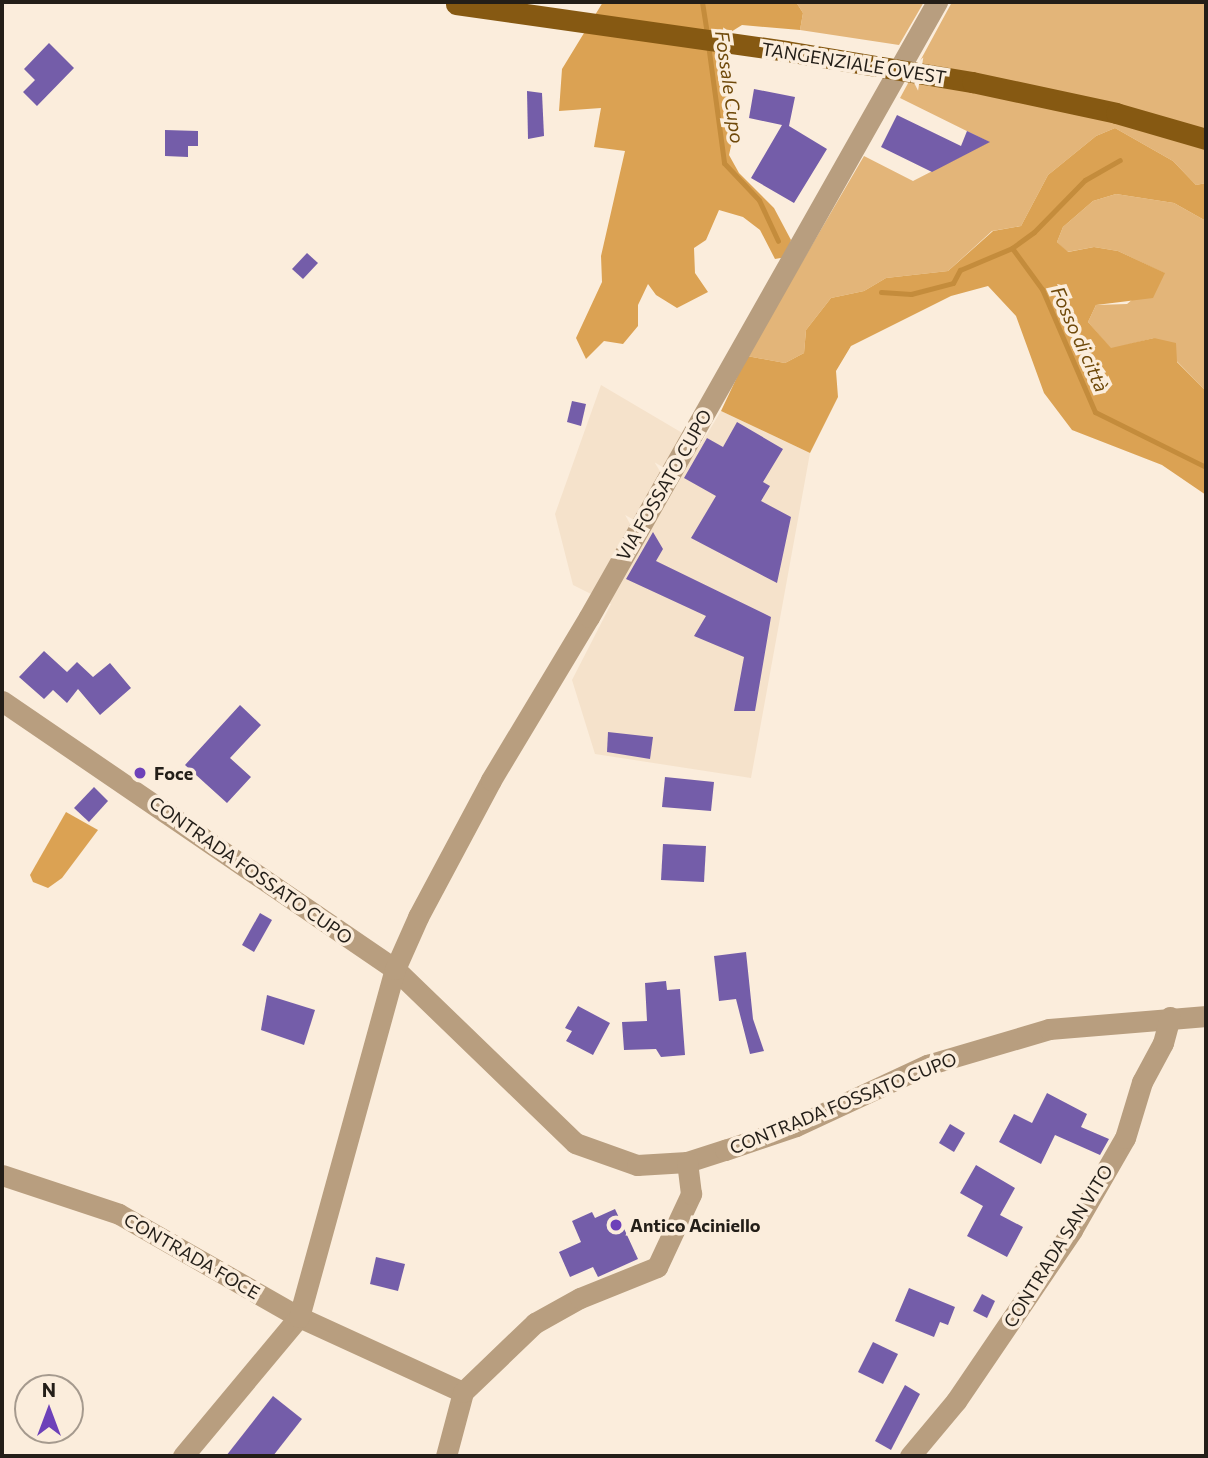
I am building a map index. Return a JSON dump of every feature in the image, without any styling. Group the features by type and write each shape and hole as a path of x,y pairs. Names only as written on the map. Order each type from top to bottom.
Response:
{"main road":[{"name":"TANGENZIALE OVEST","path":"456,4 786,51 972,82 1116,113 1206,139"}],"street":[{"name":"VIA FOSSATO CUPO","path":"395,969 491,780 596,605 937,2"},
{"name":"CONTRADA FOSSATO CUPO","path":"2,701 395,969 575,1143 637,1165 687,1162 796,1126 927,1065 1049,1029 1206,1016"},
{"path":"183,1456 299,1317 395,969"},
{"name":"CONTRADA SAN VITO","path":"911,1456 956,1401 1072,1230 1125,1138 1142,1082 1163,1043 1170,1017"},
{"path":"446,1456 463,1392 535,1324 580,1298 656,1267 691,1194 687,1162"},
{"name":"CONTRADA FOCE","path":"2,1175 119,1214 299,1317 463,1392"}],"shaded area":[{"path":"603,2 796,2 803,13 800,30 742,25 726,35 733,137 729,155 739,173 774,208 791,240 786,257 775,259 760,230 743,217 719,210 706,240 694,248 695,273 708,292 677,308 656,295 648,284 638,305 638,326 623,344 604,341 586,359 576,338 602,282 601,256 625,151 594,147 601,108 559,111 562,69"},
{"path":"796,2 924,2 899,45 800,30 803,13"},
{"path":"952,2 1206,2 1206,183 1196,185 1173,161 1115,128 1096,136 1048,175 1021,226 992,231 948,271 886,278 864,291 831,298 806,330 804,353 785,363 747,356 864,156 913,181 989,142 900,98"},
{"path":"1115,128 1173,161 1196,185 1206,183 1206,221 1174,203 1116,194 1093,201 1063,227 1057,242 1068,252 1094,247 1118,251 1165,273 1153,298 1096,305 1088,322 1111,348 1154,338 1176,343 1177,362 1206,391 1206,495 1162,465 1072,430 1044,393 1016,316 988,286 951,296 851,346 836,371 838,397 810,453 721,411 747,356 785,363 804,353 806,330 831,298 864,291 886,278 948,271 993,231 1021,226 1048,175 1096,136"},
{"path":"1116,194 1174,203 1206,221 1206,391 1154,338 1111,349 1088,322 1096,305 1127,304 1164,273 1118,251 1094,247 1067,252 1057,242 1063,227 1093,201"},
{"path":"601,385 701,444 721,411 810,453 751,778 595,754 572,680 611,604 573,585 555,514"},
{"path":"66,812 98,830 62,878 48,888 33,882 30,875"}],"building":[{"path":"49,43 74,68 37,106 23,92 35,80 24,69"},
{"path":"754,89 795,97 789,126 827,149 794,203 751,178 782,125 749,118"},
{"path":"527,91 542,93 544,136 528,139"},
{"path":"897,115 961,146 967,131 990,142 932,172 881,147"},
{"path":"165,130 198,131 198,146 188,146 188,157 165,156"},
{"path":"307,253 318,263 303,279 292,269"},
{"path":"572,401 586,404 581,426 567,422"},
{"path":"737,422 783,449 763,482 770,486 761,501 791,517 777,583 691,538 716,496 684,478 707,438 723,447"},
{"path":"653,532 663,549 656,561 771,617 755,711 734,711 744,657 694,636 706,616 626,579"},
{"path":"44,651 67,672 77,662 93,677 110,663 131,688 100,715 78,689 67,703 53,690 44,699 19,677"},
{"path":"240,705 261,725 230,758 251,777 227,803 185,765"},
{"path":"608,732 653,737 650,759 607,752"},
{"path":"665,777 714,782 711,811 662,807"},
{"path":"94,787 108,801 89,822 74,808"},
{"path":"663,844 706,846 704,882 661,880"},
{"path":"260,913 272,920 254,952 242,945"},
{"path":"746,952 753,1019 764,1051 750,1054 736,999 719,1001 714,956"},
{"path":"666,981 667,990 680,989 685,1055 661,1057 656,1049 624,1050 622,1022 647,1021 645,983"},
{"path":"267,995 315,1010 304,1045 261,1030"},
{"path":"578,1006 610,1023 593,1055 566,1041 572,1031 565,1028"},
{"path":"1047,1093 1087,1114 1081,1127 1109,1139 1100,1155 1055,1135 1041,1164 999,1142 1014,1114 1032,1123"},
{"path":"950,1124 965,1133 954,1152 939,1143"},
{"path":"976,1165 1015,1188 1000,1215 1023,1227 1007,1257 967,1236 983,1206 960,1193"},
{"path":"615,1209 638,1259 598,1277 593,1267 570,1277 559,1252 581,1242 572,1221 592,1212 595,1218"},
{"path":"376,1257 405,1264 398,1291 370,1284"},
{"path":"909,1288 955,1307 948,1325 940,1322 934,1337 895,1321"},
{"path":"982,1294 995,1301 987,1318 973,1311"},
{"path":"873,1342 898,1354 883,1384 858,1372"},
{"path":"905,1385 920,1394 891,1450 875,1441"},
{"path":"273,1396 302,1419 273,1456 226,1456"}],"waterway":[{"name":"Fossale Cupo","path":"702,2 707,34"},
{"name":"Fossale Cupo","path":"708,44 724,163 759,200 778,241"},
{"name":"Fossale Cupo","path":"881,292 911,294 953,283 960,270 1012,248 1034,232 1085,180 1120,160"},
{"name":"Fosso di città","path":"1012,248 1042,289 1095,412 1206,467"}],"place":[{"name":"Foce","path":"140,773"},
{"name":"Antico Aciniello","path":"616,1225"}]}
